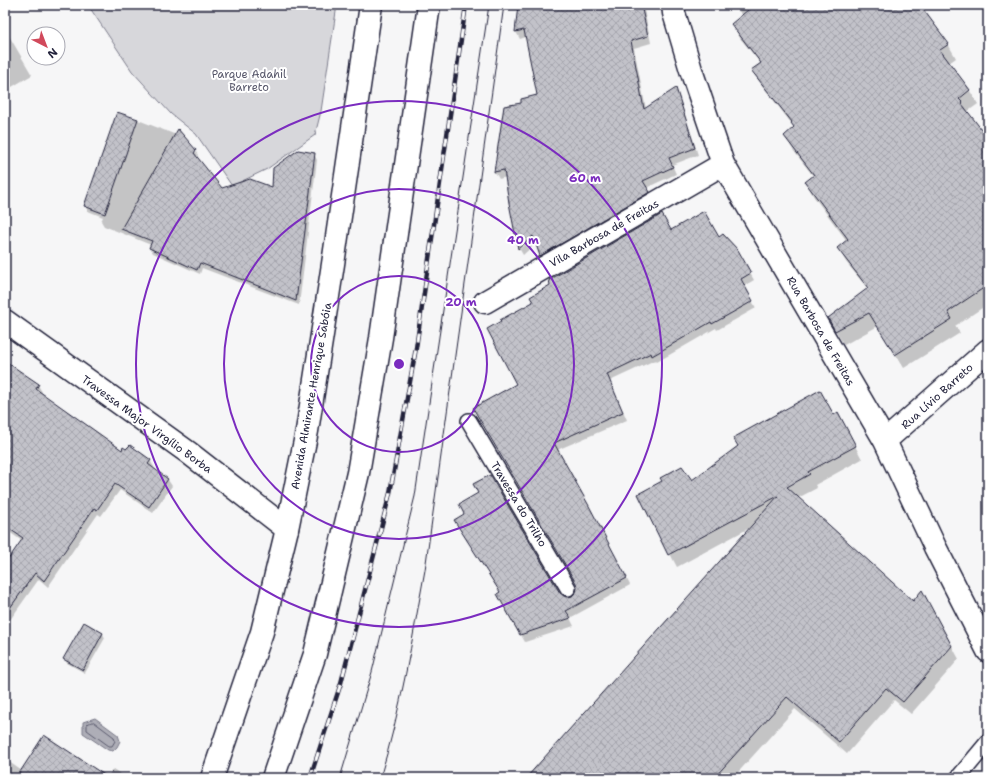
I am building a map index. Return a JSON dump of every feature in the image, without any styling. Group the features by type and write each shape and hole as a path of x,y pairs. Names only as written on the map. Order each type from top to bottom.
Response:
{"main road":[{"name":"Avenida Almirante Henrique Sabóia","path":"212,778 262,632 288,529 308,423 371,5"},
{"path":"273,778 315,654 358,473 381,338 430,5"},
{"name":"Rua Barbosa de Freitas","path":"673,5 691,70 723,164 885,441 935,547 988,651"},
{"name":"Vila Barbosa de Freitas","path":"485,302 723,164"},
{"name":"Travessa Major Virgílio Borba","path":"5,320 189,453 288,529"},
{"name":"Rua Lívio Barreto","path":"885,441 988,350"}],"lane":[{"name":"Travessa do Trilho","path":"470,421 568,588"},
{"path":"958,778 988,742"}],"green space":[{"name":"Parque Adahil Barreto","path":"88,5 337,5 321,111 315,135 267,169 232,186 196,134 171,114 132,71"}],"water":[{"path":"95,718 118,735 120,741 113,751 108,750 83,733 83,722"}],"building":[{"path":"518,5 641,5 648,36 631,41 644,109 676,88 695,148 669,158 673,167 643,181 650,192 540,256 533,236 518,249 504,170 494,172 504,106 521,103 521,99 537,95 524,30 515,32"},
{"path":"754,5 920,5 949,44 940,50 970,90 959,99 988,138 988,285 948,312 952,319 895,355 869,313 835,331 828,318 868,288 837,248 848,239 805,182 814,175 784,136 794,127 791,123 792,122 751,70 761,63 731,24"},
{"path":"117,112 138,119 105,214 84,206"},
{"path":"178,129 196,150 194,153 222,188 250,179 272,187 273,168 298,150 315,153 296,301 200,263 197,270 149,248 152,241 121,229"},
{"path":"704,211 719,237 723,234 738,250 751,273 741,279 753,301 712,324 711,322 652,356 651,353 607,374 623,412 554,443 627,578 566,611 571,618 520,635 497,594 500,592 454,520 464,514 459,504 478,493 473,484 490,475 560,593 568,597 572,596 576,592 577,588 576,583 473,408 516,384 487,329 533,302 530,297 550,285 549,280 662,214 671,230"},
{"path":"5,361 39,384 36,389 122,450 123,447 126,449 130,445 151,460 148,464 168,479 149,507 115,484 97,510 94,508 44,581 35,573 5,615 5,564 23,538 5,526"},
{"path":"820,390 834,415 838,412 856,446 808,472 810,474 787,487 913,601 922,590 952,646 903,702 886,688 839,742 787,697 714,778 526,778 778,496 668,555 638,494 662,481 660,478 682,466 692,480 738,446 733,438"},
{"path":"84,622 103,633 83,670 63,659"},
{"path":"44,735 109,778 16,778"}],"tram line":[{"path":"340,778 372,672 415,496 489,5"},
{"path":"380,778 400,701 425,570 504,5"}],"railway":[{"path":"310,778 341,683 390,493 416,348 466,5"}]}
